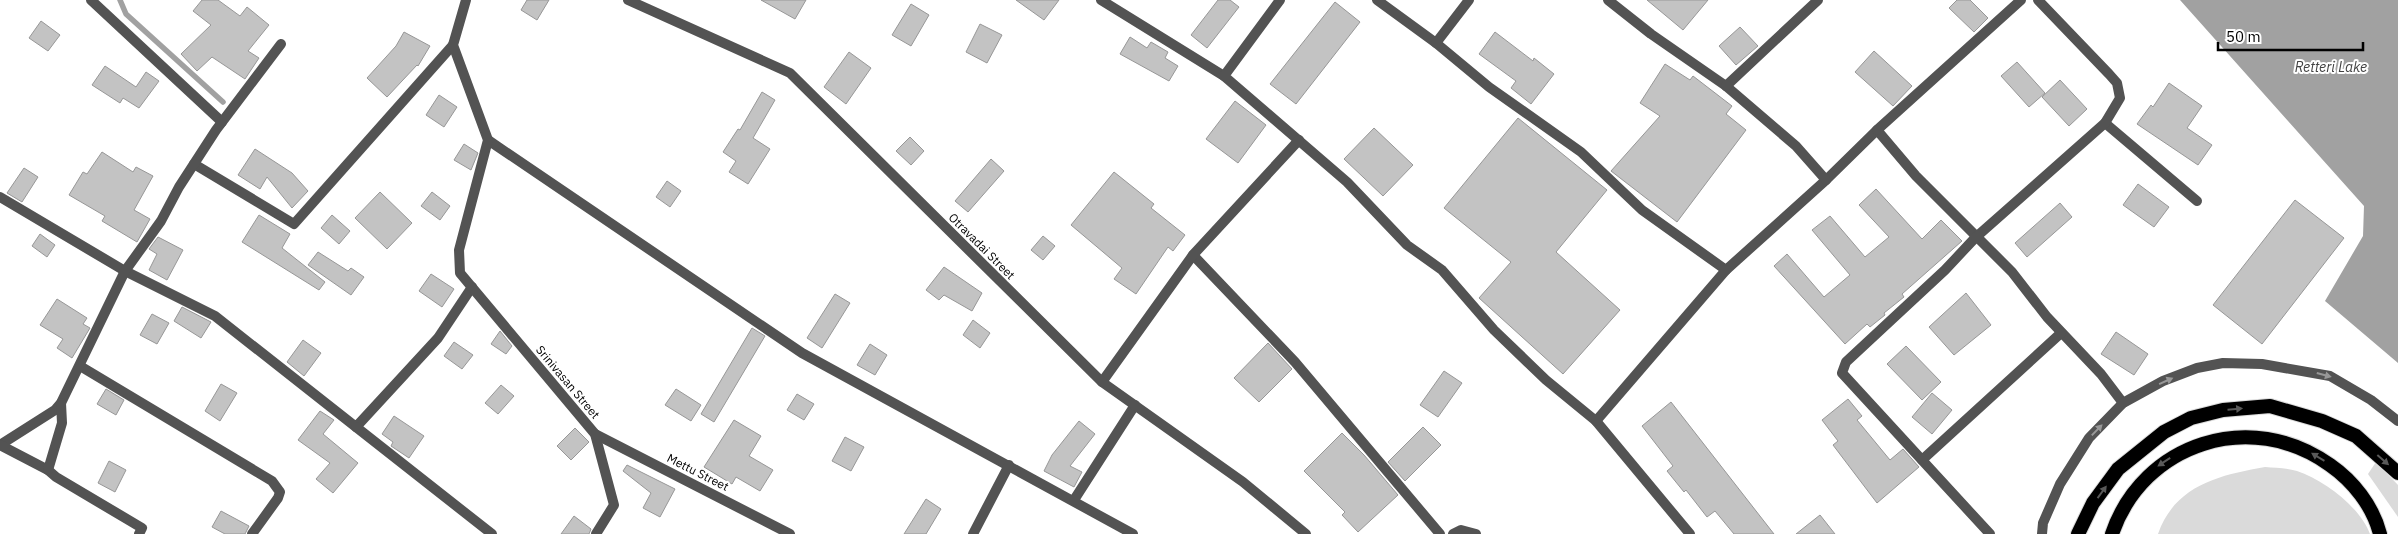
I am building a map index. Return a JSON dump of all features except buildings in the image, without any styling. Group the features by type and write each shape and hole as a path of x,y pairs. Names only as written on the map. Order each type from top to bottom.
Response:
{"highway":[{"path":"2078,534 2093,503 2118,469 2164,432 2191,418 2223,410 2270,406 2322,421 2356,436 2398,473"},
{"path":"2112,534 2131,496 2145,478 2159,466 2180,452 2202,444 2226,439 2250,438 2268,439 2302,448 2340,472 2355,487 2380,534"}],"street":[{"path":"91,0 222,122"},
{"path":"194,164 294,224 453,45 466,0"},
{"name":"Otravadai Street","path":"628,0 790,73 1102,382 1243,482 1306,534"},
{"path":"1101,0 1224,76 1347,182 1407,245 1442,270 1494,330 1546,380 1596,421 1690,534"},
{"path":"1224,76 1280,0"},
{"path":"1377,0 1436,43 1489,87 1580,152 1642,210 1726,270"},
{"path":"1436,43 1469,0"},
{"path":"1608,0 1651,34 1726,86 1796,146 1826,180"},
{"path":"1726,86 1818,0"},
{"path":"1596,421 1726,270 2021,0"},
{"path":"1990,534 1842,373 1846,362 1938,276 1975,238 2105,123 2120,98 2117,83 2038,0"},
{"path":"0,445 55,410 62,403 125,271 160,222 194,164 222,122 282,44"},
{"path":"453,45 488,140 802,353 1074,500 1133,534"},
{"path":"2105,123 2197,201"},
{"path":"1877,130 1916,176 1975,238 2012,272 2061,333 2101,374 2123,403"},
{"name":"Srinivasan Street","path":"488,140 459,250 460,274 595,434 614,504 596,534"},
{"path":"1102,382 1193,255 1299,140"},
{"path":"0,197 125,271 215,316 492,534"},
{"path":"1193,255 1295,362 1440,534"},
{"path":"356,427 438,338 472,287"},
{"path":"1922,460 2061,333"},
{"path":"2042,534 2044,523 2060,484 2089,438 2123,403 2163,382 2197,368 2223,364 2262,364 2330,376 2371,400 2398,421"},
{"path":"80,366 278,487 280,492 278,498 252,534"},
{"path":"48,470 62,423 62,403"},
{"path":"1074,500 1103,459 1135,405"},
{"name":"Mettu Street","path":"595,434 790,534"},
{"path":"0,445 48,470 56,477 144,532"},
{"path":"973,534 1009,465"},
{"path":"1452,534 1461,530 1476,534"}],"shaded area":[{"path":"2376,462 2398,485 2398,517 2368,474"},
{"path":"2265,467 2297,471 2329,488 2350,505 2365,524 2370,534 2158,534 2166,517 2187,493 2216,479"}],"water":[{"name":"Retteri Lake","path":"2180,0 2398,0 2398,363 2325,301 2363,236 2364,206"}],"waterway":[{"path":"120,0 126,14 223,102"}]}
